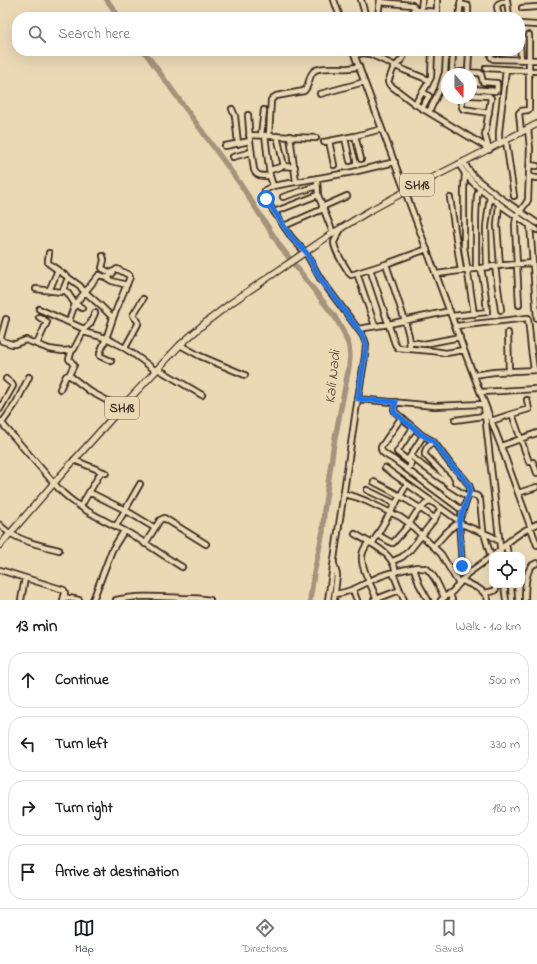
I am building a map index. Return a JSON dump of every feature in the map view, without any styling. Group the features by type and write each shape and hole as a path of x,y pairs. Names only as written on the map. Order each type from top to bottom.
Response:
{"main road":[{"name":"SH18","path":"0,545 121,408 180,345 204,323 333,233 371,210 537,124"}],"street":[{"path":"334,0 338,12"},
{"path":"361,0 365,12"},
{"path":"421,10 422,0"},
{"path":"437,0 437,12"},
{"path":"379,12 380,1 399,2 412,5 414,10 429,12"},
{"path":"499,12 498,4 507,1 508,12"},
{"path":"459,12 460,2 468,6 468,12"},
{"path":"522,8 537,7"},
{"path":"525,24 537,25"},
{"path":"521,132 519,113 529,109 529,35"},
{"path":"355,56 437,274 483,402 537,543"},
{"path":"373,56 429,80"},
{"path":"404,56 395,66 388,82 389,84 422,108 488,149"},
{"path":"416,104 429,80 432,56"},
{"path":"446,56 446,68"},
{"path":"453,56 455,68"},
{"path":"468,68 469,56"},
{"path":"491,56 493,59 537,60"},
{"path":"521,56 521,60"},
{"path":"265,135 273,98 276,96 304,91 307,89 313,72 317,70 359,66"},
{"path":"486,68 537,71"},
{"path":"506,69 499,139 503,142 514,196"},
{"path":"477,73 481,74 483,82 496,82 497,90 477,90"},
{"path":"320,94 364,82"},
{"path":"429,112 441,85"},
{"path":"422,108 429,96 423,92"},
{"path":"477,96 490,97 491,99 486,135 488,149"},
{"path":"462,104 463,110 488,113"},
{"path":"232,109 235,116 238,144"},
{"path":"264,110 265,135 272,181 265,190 264,193 266,199 320,278 363,336 366,344 328,600"},
{"path":"248,115 251,152 255,173 272,181 296,177 317,178 395,162"},
{"path":"324,142 355,136 382,128"},
{"path":"519,305 515,230 518,214 528,200 530,177 530,141 528,129"},
{"path":"249,134 316,138"},
{"path":"277,136 284,166"},
{"path":"290,136 296,177"},
{"path":"355,136 361,159"},
{"path":"345,138 350,161"},
{"path":"225,146 250,141"},
{"path":"330,141 334,165"},
{"path":"234,157 251,152"},
{"path":"462,163 465,174 464,247 474,314"},
{"path":"462,163 474,176 537,230"},
{"path":"530,165 537,166"},
{"path":"270,170 284,166 295,167"},
{"path":"465,174 470,180 500,204 537,223"},
{"path":"530,177 537,178"},
{"path":"317,178 318,196 333,233"},
{"path":"283,197 317,186"},
{"path":"452,316 486,313 487,311 479,268 475,231 477,196 480,188"},
{"path":"274,212 318,196"},
{"path":"284,226 347,196"},
{"path":"487,267 486,227 490,196"},
{"path":"450,198 461,271"},
{"path":"500,204 497,225 501,310"},
{"path":"530,225 537,318"},
{"path":"341,229 334,242 334,247 351,275 427,249"},
{"path":"50,253 48,263 80,286 113,318"},
{"path":"103,256 103,268 113,273"},
{"path":"437,274 487,267 532,263"},
{"path":"386,264 405,321 410,342 410,349"},
{"path":"107,278 117,269 130,277 100,354 100,356 111,361"},
{"path":"370,269 396,347 400,349 446,353 464,350"},
{"path":"49,291 58,270"},
{"path":"357,273 375,326"},
{"path":"69,322 75,304 99,275 112,281 127,285"},
{"path":"63,290 68,278"},
{"path":"36,289 60,292 63,290 68,292 75,304 82,308"},
{"path":"125,348 138,324 138,321 133,315 142,299"},
{"path":"39,309 69,322 84,331 106,338 125,348 157,370 202,395"},
{"path":"358,329 450,311"},
{"path":"60,389 66,376 70,375 74,365 69,359 72,350 76,347 84,331 90,324 94,313"},
{"path":"37,344 47,322 39,317"},
{"path":"456,326 528,318 531,352 537,376"},
{"path":"6,319 1,337 2,341 15,344 26,340 49,349 62,351 72,350"},
{"path":"508,333 509,372"},
{"path":"410,342 429,343 460,337"},
{"path":"180,345 196,354 245,375"},
{"path":"531,352 537,352"},
{"path":"474,375 536,370"},
{"path":"70,375 100,397 121,408"},
{"path":"29,377 16,404 1,422 69,499 182,567"},
{"path":"0,409 13,386 6,379"},
{"path":"480,392 537,389"},
{"path":"358,399 435,406 483,402"},
{"path":"491,421 529,409 527,400"},
{"path":"396,402 394,411 423,436 433,441 448,461 467,482 470,488 469,495 459,522 462,566 467,574"},
{"path":"483,402 501,552"},
{"path":"512,414 531,462 537,473"},
{"path":"455,420 484,416"},
{"path":"401,418 380,450 463,511"},
{"path":"408,470 411,463 398,453 398,450 413,428"},
{"path":"501,446 537,433"},
{"path":"408,461 423,436"},
{"path":"433,441 426,449 425,455 449,480 449,484"},
{"path":"411,456 449,484 469,495 477,496 480,500 484,533 491,552"},
{"path":"74,460 104,472 89,492 81,506"},
{"path":"385,468 459,522 499,541"},
{"path":"374,482 421,508 435,519"},
{"path":"116,526 140,484"},
{"path":"400,590 376,600 363,565 362,558 363,551 378,535 408,484"},
{"path":"518,493 537,487"},
{"path":"367,490 396,504"},
{"path":"89,492 125,510 155,528"},
{"path":"344,494 361,499 400,517 410,524 434,546 460,582 477,588 488,596 488,600"},
{"path":"378,535 388,542 393,543 410,524 416,513 430,500"},
{"path":"393,561 404,555 435,519 441,508"},
{"path":"145,544 160,520 164,518 206,544"},
{"path":"434,546 459,522"},
{"path":"501,552 506,544 537,524"},
{"path":"0,525 10,533 32,542 59,550"},
{"path":"93,600 112,550 124,531"},
{"path":"355,534 386,554 393,561 394,572 404,600"},
{"path":"506,544 507,552"},
{"path":"335,594 353,590 394,572 417,567 428,569 435,578 443,599 467,574 489,558"},
{"path":"525,600 526,580 529,570 531,566 537,563"},
{"path":"334,564 337,575 334,600"},
{"path":"414,568 419,584 428,600"},
{"path":"0,570 64,590 65,592 63,599 78,600"},
{"path":"20,600 25,578"},
{"path":"484,593 494,591 496,588"},
{"path":"504,588 506,600"},
{"path":"511,588 512,600"},
{"path":"353,590 357,600"},
{"path":"450,593 452,600"},
{"path":"116,600 154,597 201,598 210,600"}],"waterway":[{"name":"Kali Nadi","path":"107,0 115,12"},
{"name":"Kali Nadi","path":"148,56 241,185 280,246 335,317 349,346 349,367 334,443 324,511 323,531 310,600"}],"route":[{"path":"266,199 292,238 306,252 320,278 363,336 366,348 358,399 396,402 394,412 422,435 431,439 469,486 469,494 459,522 462,566"}]}
